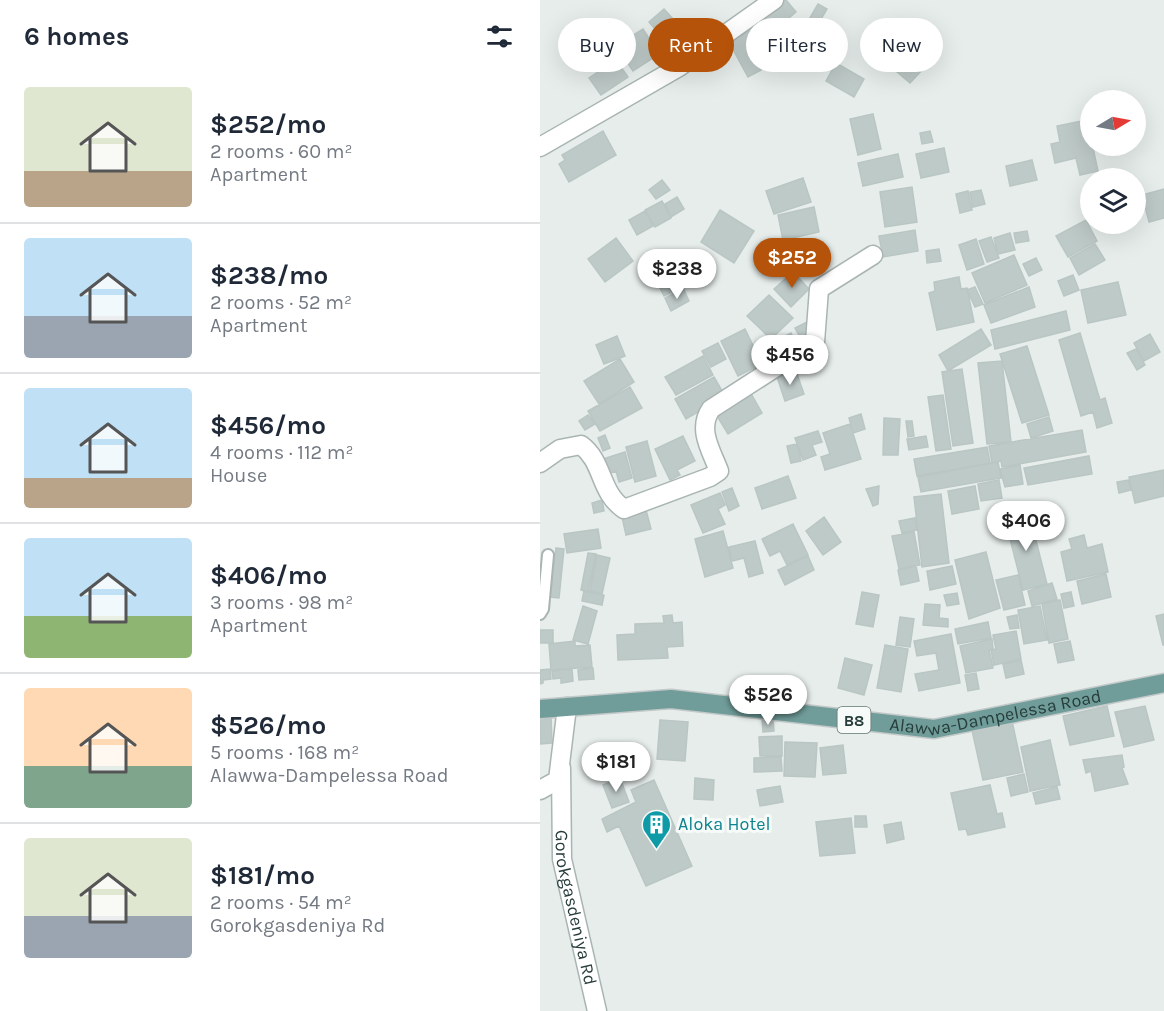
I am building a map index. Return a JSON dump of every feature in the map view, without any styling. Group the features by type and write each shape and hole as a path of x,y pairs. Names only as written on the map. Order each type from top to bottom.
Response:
{"main road":[{"name":"Alawwa-Dampelessa Road","path":"540,709 670,699 934,729 1164,683"}],"street":[{"path":"540,147 679,67 774,0"},
{"path":"540,463 560,449 581,446 591,452 612,501 624,509 710,477 719,471 704,434 705,418 711,409 815,342 819,289 873,255"},
{"name":"Gorokgasdeniya Rd","path":"567,707 561,768 562,859 597,1011"},
{"path":"540,790 558,780 561,768"}],"lane":[{"path":"540,614 548,555"}],"building":[{"path":"782,0 786,0 796,12 789,18 763,17"},
{"path":"818,4 827,9 822,18 810,18"},
{"path":"664,9 672,18 654,18"},
{"path":"643,29 648,37 648,61 636,69 636,33"},
{"path":"746,33 746,72 757,72 748,77 734,51 734,39"},
{"path":"848,70 864,79 854,97 826,81 831,72 848,72"},
{"path":"598,72 624,72 628,77 601,95 589,78"},
{"path":"897,72 920,72 910,83"},
{"path":"873,114 881,149 858,155 850,119"},
{"path":"1080,121 1080,156 1095,156 1097,168 1080,168 1080,175 1076,158 1055,163 1051,144 1060,142 1057,126"},
{"path":"603,131 616,155 569,182 559,164 565,160 562,155"},
{"path":"930,131 933,142 922,144 920,133"},
{"path":"944,148 949,172 921,178 916,154"},
{"path":"898,154 903,177 863,186 858,163"},
{"path":"1032,160 1037,180 1010,186 1006,166"},
{"path":"803,178 811,202 774,214 766,191"},
{"path":"662,180 670,190 656,199 649,190"},
{"path":"912,187 917,222 885,227 880,192"},
{"path":"1164,189 1164,218 1149,222 1146,194"},
{"path":"981,190 985,204 973,207 970,192"},
{"path":"968,191 972,210 960,213 956,194"},
{"path":"677,197 684,209 671,217 665,204"},
{"path":"662,201 671,218 655,227 645,210"},
{"path":"814,207 819,232 783,240 778,215"},
{"path":"720,210 754,231 734,263 701,242"},
{"path":"645,211 653,226 637,235 629,220"},
{"path":"1080,223 1080,234 1093,234 1097,241 1068,257 1056,236"},
{"path":"915,230 918,251 883,257 879,236"},
{"path":"1027,231 1029,241 1016,243 1014,233"},
{"path":"1010,233 1015,250 998,254 994,238"},
{"path":"991,237 999,258 987,262 979,241"},
{"path":"616,238 633,261 605,282 588,259"},
{"path":"976,239 984,264 967,270 959,245"},
{"path":"1095,244 1105,260 1079,275 1070,258"},
{"path":"939,249 941,261 927,263 926,251"},
{"path":"1014,255 1027,285 985,303 972,273"},
{"path":"1036,258 1042,270 1029,276 1023,264"},
{"path":"793,272 809,289 791,307 774,289"},
{"path":"1073,275 1079,290 1064,296 1058,281"},
{"path":"668,276 676,290 664,296 657,282"},
{"path":"959,277 961,289 967,288 974,322 937,330 929,293 935,291 934,282"},
{"path":"1118,282 1126,315 1088,323 1081,290"},
{"path":"975,287 983,304 975,307 967,290"},
{"path":"1029,287 1035,307 991,323 984,305"},
{"path":"683,288 689,301 671,311 665,298"},
{"path":"769,295 793,318 771,339 747,316"},
{"path":"1066,311 1070,330 995,349 991,330"},
{"path":"809,321 814,330 800,337 795,328"},
{"path":"745,329 762,364 738,376 721,341"},
{"path":"981,329 991,345 948,371 939,355"},
{"path":"791,333 797,344 785,350 779,339"},
{"path":"1080,333 1100,400 1105,398 1112,423 1097,428 1093,412 1081,416 1059,340"},
{"path":"1150,334 1160,352 1144,361 1134,343"},
{"path":"617,336 625,356 604,364 596,345"},
{"path":"718,343 726,359 711,367 702,351"},
{"path":"1027,346 1049,415 1022,423 1000,354"},
{"path":"1136,349 1145,365 1137,370 1127,353"},
{"path":"703,356 713,375 676,395 665,377"},
{"path":"620,359 634,382 599,404 584,381"},
{"path":"1002,361 1011,442 987,444 978,363"},
{"path":"962,369 973,443 953,446 942,372"},
{"path":"796,371 804,394 785,401 777,377"},
{"path":"714,377 725,396 686,419 675,399"},
{"path":"630,387 642,408 600,431 588,411"},
{"path":"749,390 762,413 728,434 714,411"},
{"path":"943,395 951,449 936,451 928,397"},
{"path":"861,414 865,429 853,433 849,418"},
{"path":"588,415 595,424 585,430 579,421"},
{"path":"1049,417 1053,431 1031,438 1027,424"},
{"path":"884,418 900,419 898,455 883,455"},
{"path":"906,421 912,421 914,436 908,437"},
{"path":"850,424 861,459 825,470 821,457 830,454 823,433"},
{"path":"1082,430 1086,452 1002,467 1001,461 992,463 989,446"},
{"path":"818,431 822,442 812,445 816,455 803,460 795,438"},
{"path":"605,435 610,448 603,451 598,438"},
{"path":"683,436 695,461 677,470 680,475 670,480 655,449"},
{"path":"926,436 928,447 909,450 907,439"},
{"path":"647,441 656,476 635,482 626,447"},
{"path":"797,444 801,461 791,463 787,446"},
{"path":"987,447 990,463 917,476 914,459"},
{"path":"625,452 632,478 619,482 616,471 607,474 603,459"},
{"path":"1089,456 1092,474 1028,485 1024,468"},
{"path":"998,462 1001,478 921,492 918,477"},
{"path":"1020,465 1023,484 1005,487 1000,469"},
{"path":"1164,470 1164,496 1135,503 1129,477"},
{"path":"788,476 796,498 762,509 755,488"},
{"path":"999,480 1002,498 981,501 978,484"},
{"path":"1128,480 1131,490 1119,493 1117,482"},
{"path":"879,486 878,504 873,506 866,489"},
{"path":"975,486 979,509 952,514 948,491"},
{"path":"732,488 739,506 729,511 722,492"},
{"path":"720,493 725,505 718,509 725,524 703,533 691,505"},
{"path":"941,494 949,563 922,567 914,497"},
{"path":"602,500 604,511 594,513 592,503"},
{"path":"646,510 651,529 626,535 622,517"},
{"path":"1029,513 1047,584 1023,590 1005,519"},
{"path":"824,517 841,542 823,555 806,531"},
{"path":"915,518 917,530 902,533 899,521"},
{"path":"1048,522 1051,536 1039,539 1036,524"},
{"path":"793,524 808,555 787,565 780,551 770,556 762,539"},
{"path":"598,529 601,548 567,553 564,534"},
{"path":"723,531 733,568 705,577 695,539"},
{"path":"914,532 920,565 899,569 892,536"},
{"path":"1084,535 1087,548 1102,544 1108,572 1067,581 1061,552 1072,549 1069,539"},
{"path":"755,541 763,573 749,577 744,558 732,561 729,547"},
{"path":"556,548 564,549 559,598 550,597"},
{"path":"986,552 1000,608 969,619 955,560"},
{"path":"588,553 596,554 588,592 581,590"},
{"path":"597,555 610,558 602,594 590,591"},
{"path":"808,556 814,570 785,585 778,570"},
{"path":"916,566 919,581 901,585 898,570"},
{"path":"952,566 956,584 930,590 927,571"},
{"path":"1106,574 1111,597 1082,604 1077,581"},
{"path":"1018,575 1025,605 1004,610 996,580"},
{"path":"1052,583 1057,599 1032,606 1028,591"},
{"path":"584,591 604,595 602,605 582,601"},
{"path":"862,592 879,595 873,627 856,624"},
{"path":"1071,592 1074,606 1064,608 1061,594"},
{"path":"957,593 959,604 947,606 944,595"},
{"path":"1060,600 1068,639 1049,643 1042,604"},
{"path":"925,604 940,605 939,618 948,619 948,627 923,625"},
{"path":"583,606 597,611 588,644 573,640"},
{"path":"1040,606 1047,640 1024,644 1018,610"},
{"path":"1164,614 1164,645 1163,645 1156,616"},
{"path":"672,615 673,623 682,622 683,646 667,647 668,658 618,660 617,635 635,634 635,624 664,623 663,616"},
{"path":"1017,615 1019,628 1010,629 1007,617"},
{"path":"900,617 914,619 910,647 896,645"},
{"path":"988,622 991,638 958,644 955,629"},
{"path":"540,630 553,630 553,643 540,643"},
{"path":"1016,631 1021,659 994,665 991,650 996,649 993,635"},
{"path":"951,634 960,683 919,691 915,674 939,670 936,653 917,656 914,641"},
{"path":"992,639 993,649 989,650 993,668 966,673 960,646"},
{"path":"575,641 575,646 590,645 592,667 551,670 549,644"},
{"path":"1070,641 1074,660 1058,663 1054,644"},
{"path":"885,645 908,649 901,692 877,688"},
{"path":"845,658 872,665 864,695 838,688"},
{"path":"1021,660 1024,674 1006,678 1003,664"},
{"path":"593,668 594,679 579,680 578,670"},
{"path":"550,669 551,679 543,680 540,684 540,670"},
{"path":"572,669 573,681 561,683 561,678 553,679 552,671"},
{"path":"976,673 979,689 968,691 965,675"},
{"path":"1107,706 1114,736 1070,745 1063,716"},
{"path":"1145,706 1154,740 1124,747 1115,712"},
{"path":"540,717 551,717 552,743 540,744"},
{"path":"660,720 688,722 685,761 657,759"},
{"path":"762,720 773,720 774,731 763,732"},
{"path":"1012,721 1023,772 983,780 972,730"},
{"path":"782,736 782,756 760,756 759,737"},
{"path":"1050,740 1060,785 1030,791 1021,747"},
{"path":"785,742 817,743 815,777 784,776"},
{"path":"843,745 846,773 823,775 820,748"},
{"path":"1122,755 1124,767 1122,768 1128,784 1095,791 1091,771 1086,773 1083,760"},
{"path":"781,757 782,771 754,772 754,758"},
{"path":"1024,774 1028,792 1011,796 1007,778"},
{"path":"620,778 629,802 612,808 603,785"},
{"path":"695,778 714,780 713,800 694,799"},
{"name":"Aloka Hotel","path":"654,780 692,866 646,886 619,826 607,832 602,819 636,802 631,790"},
{"path":"990,785 997,814 1002,813 1005,827 968,835 966,829 959,830 951,793"},
{"path":"780,786 783,802 760,806 757,790"},
{"path":"1057,787 1060,799 1036,804 1033,793"},
{"path":"855,816 866,816 867,827 855,827"},
{"path":"851,818 855,853 820,856 816,822"},
{"path":"901,822 904,839 887,843 884,825"}],"place":[{"name":"Aloka Hotel","path":"657,850"}]}
